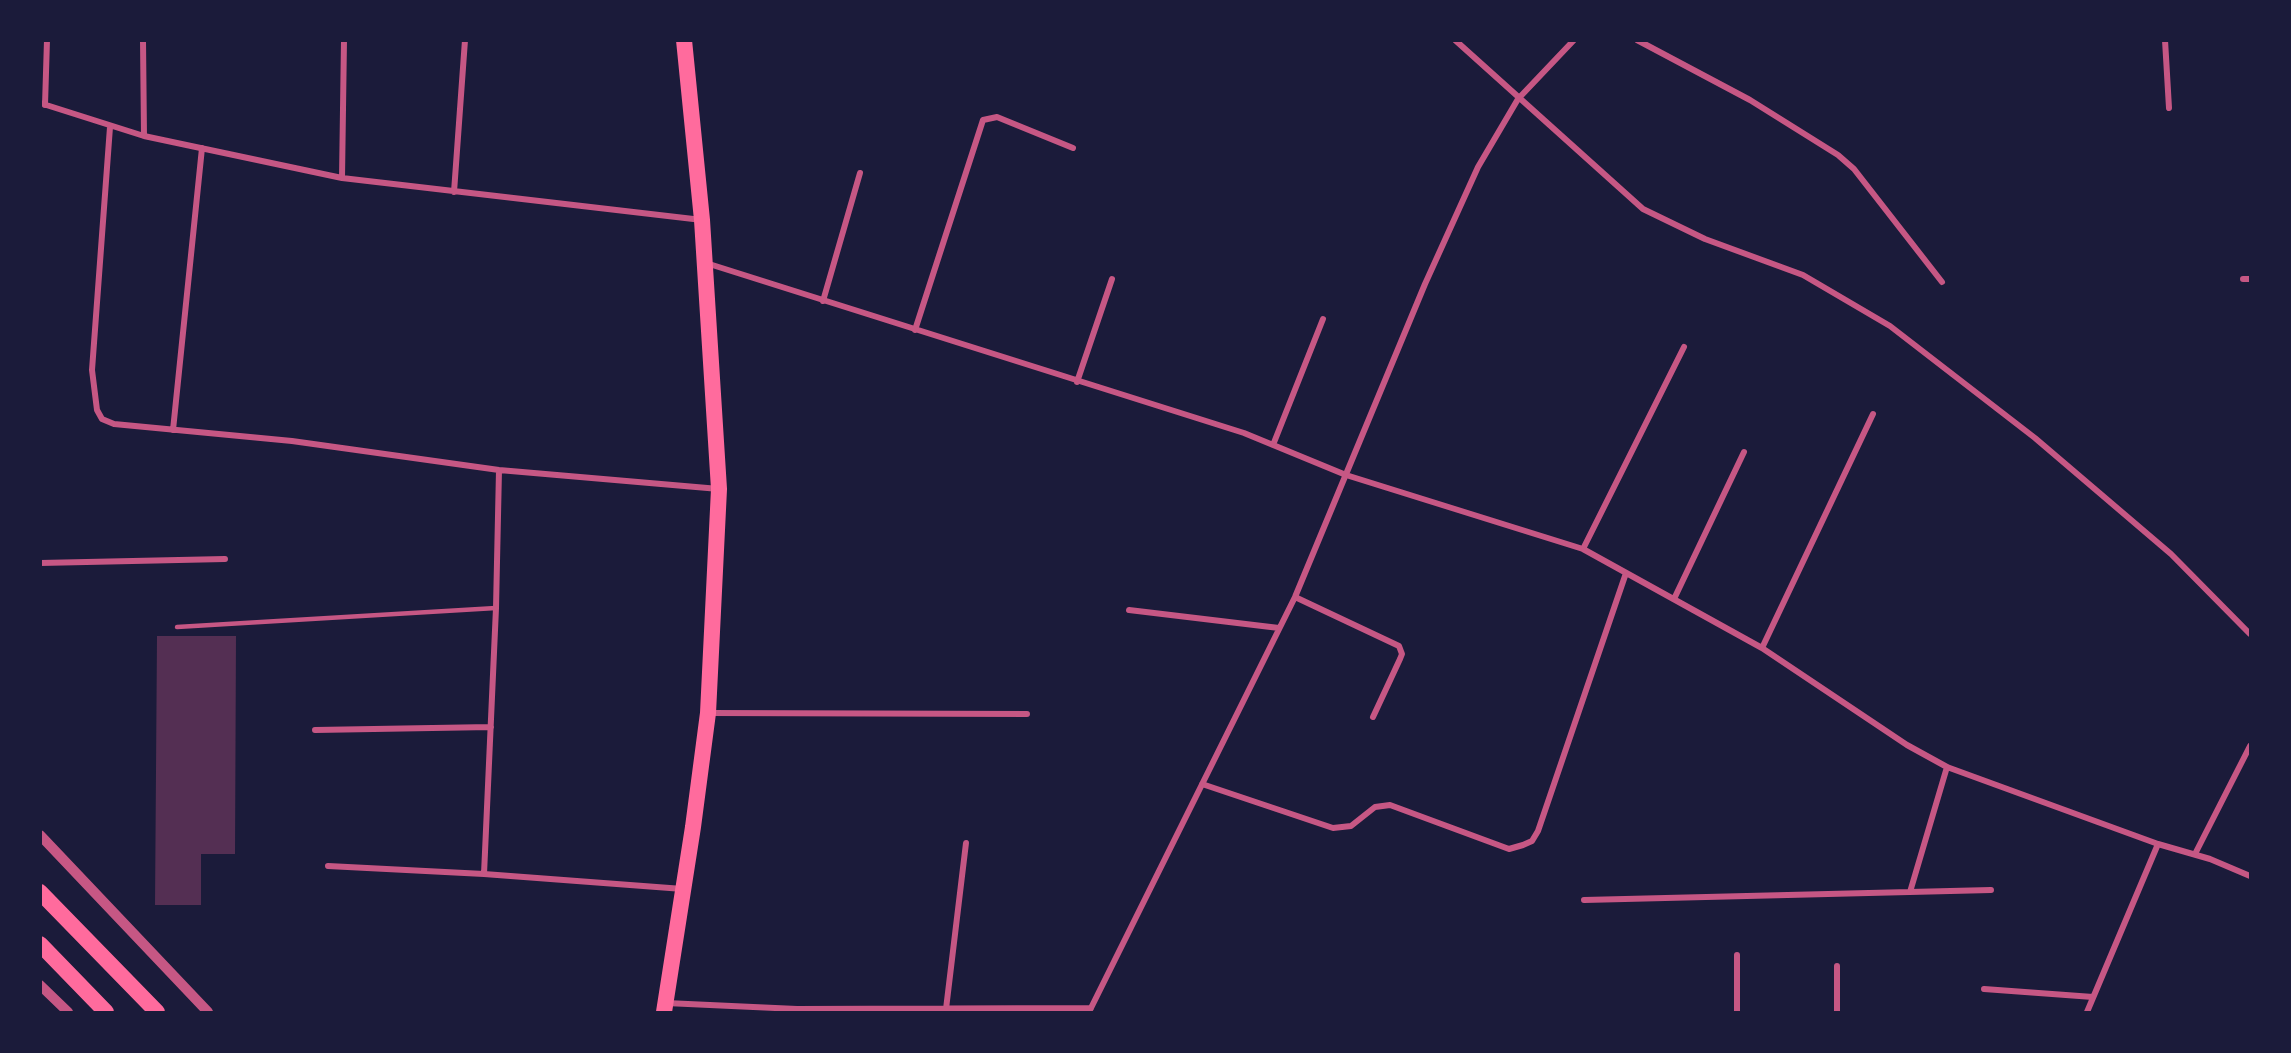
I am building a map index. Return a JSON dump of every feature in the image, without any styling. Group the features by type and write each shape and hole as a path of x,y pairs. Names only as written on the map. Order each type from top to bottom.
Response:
{"highway":[{"path":"665,1008 708,713 719,489 714,370 684,40"},
{"path":"40,892 157,1012"},
{"path":"40,944 106,1012"}],"street":[{"path":"47,40 43,104 110,127 342,178 702,220"},
{"path":"143,40 144,136"},
{"path":"342,178 344,40"},
{"path":"454,192 465,40"},
{"path":"1455,40 1643,209 1705,239 1803,275 1890,326 2035,438 2171,554 2250,634"},
{"path":"665,1008 1090,1010 1295,597 1425,284 1478,167 1518,99 1574,40"},
{"path":"1637,40 1750,100 1838,155 1854,169 1942,282"},
{"path":"2165,40 2169,108"},
{"path":"915,330 983,120 997,117 1072,148"},
{"path":"110,127 92,370 97,410 102,419 114,424 292,441 499,470 719,489"},
{"path":"173,430 202,148"},
{"path":"823,301 860,173"},
{"path":"705,263 1244,433 1346,475 1584,549 1762,648 1906,745 1947,767 2158,844 2195,854 2250,876"},
{"path":"1077,382 1112,279"},
{"path":"1273,445 1323,320"},
{"path":"1584,549 1684,347"},
{"path":"1762,648 1873,414"},
{"path":"1674,599 1744,452"},
{"path":"484,874 496,608 499,470"},
{"path":"40,563 225,559"},
{"path":"1202,784 1333,828 1351,826 1375,807 1390,805 1509,849 1524,845 1532,841 1538,831 1626,573"},
{"path":"1295,597 1399,646 1402,654 1373,717"},
{"path":"1129,610 1279,628"},
{"path":"708,713 1027,714"},
{"path":"315,730 491,727"},
{"path":"2195,854 2250,746"},
{"path":"1910,892 1947,767"},
{"path":"40,835 208,1012"},
{"path":"946,1009 966,843"},
{"path":"2086,1012 2158,844"},
{"path":"328,866 484,874 683,890"},
{"path":"1584,900 1991,890"},
{"path":"1737,955 1737,1012"},
{"path":"1837,966 1837,1012"},
{"path":"40,985 68,1012"},
{"path":"1984,989 2093,997"}],"lane":[{"path":"177,627 496,608"}],"building":[{"path":"157,636 236,636 235,854 201,854 201,905 155,905"}]}
